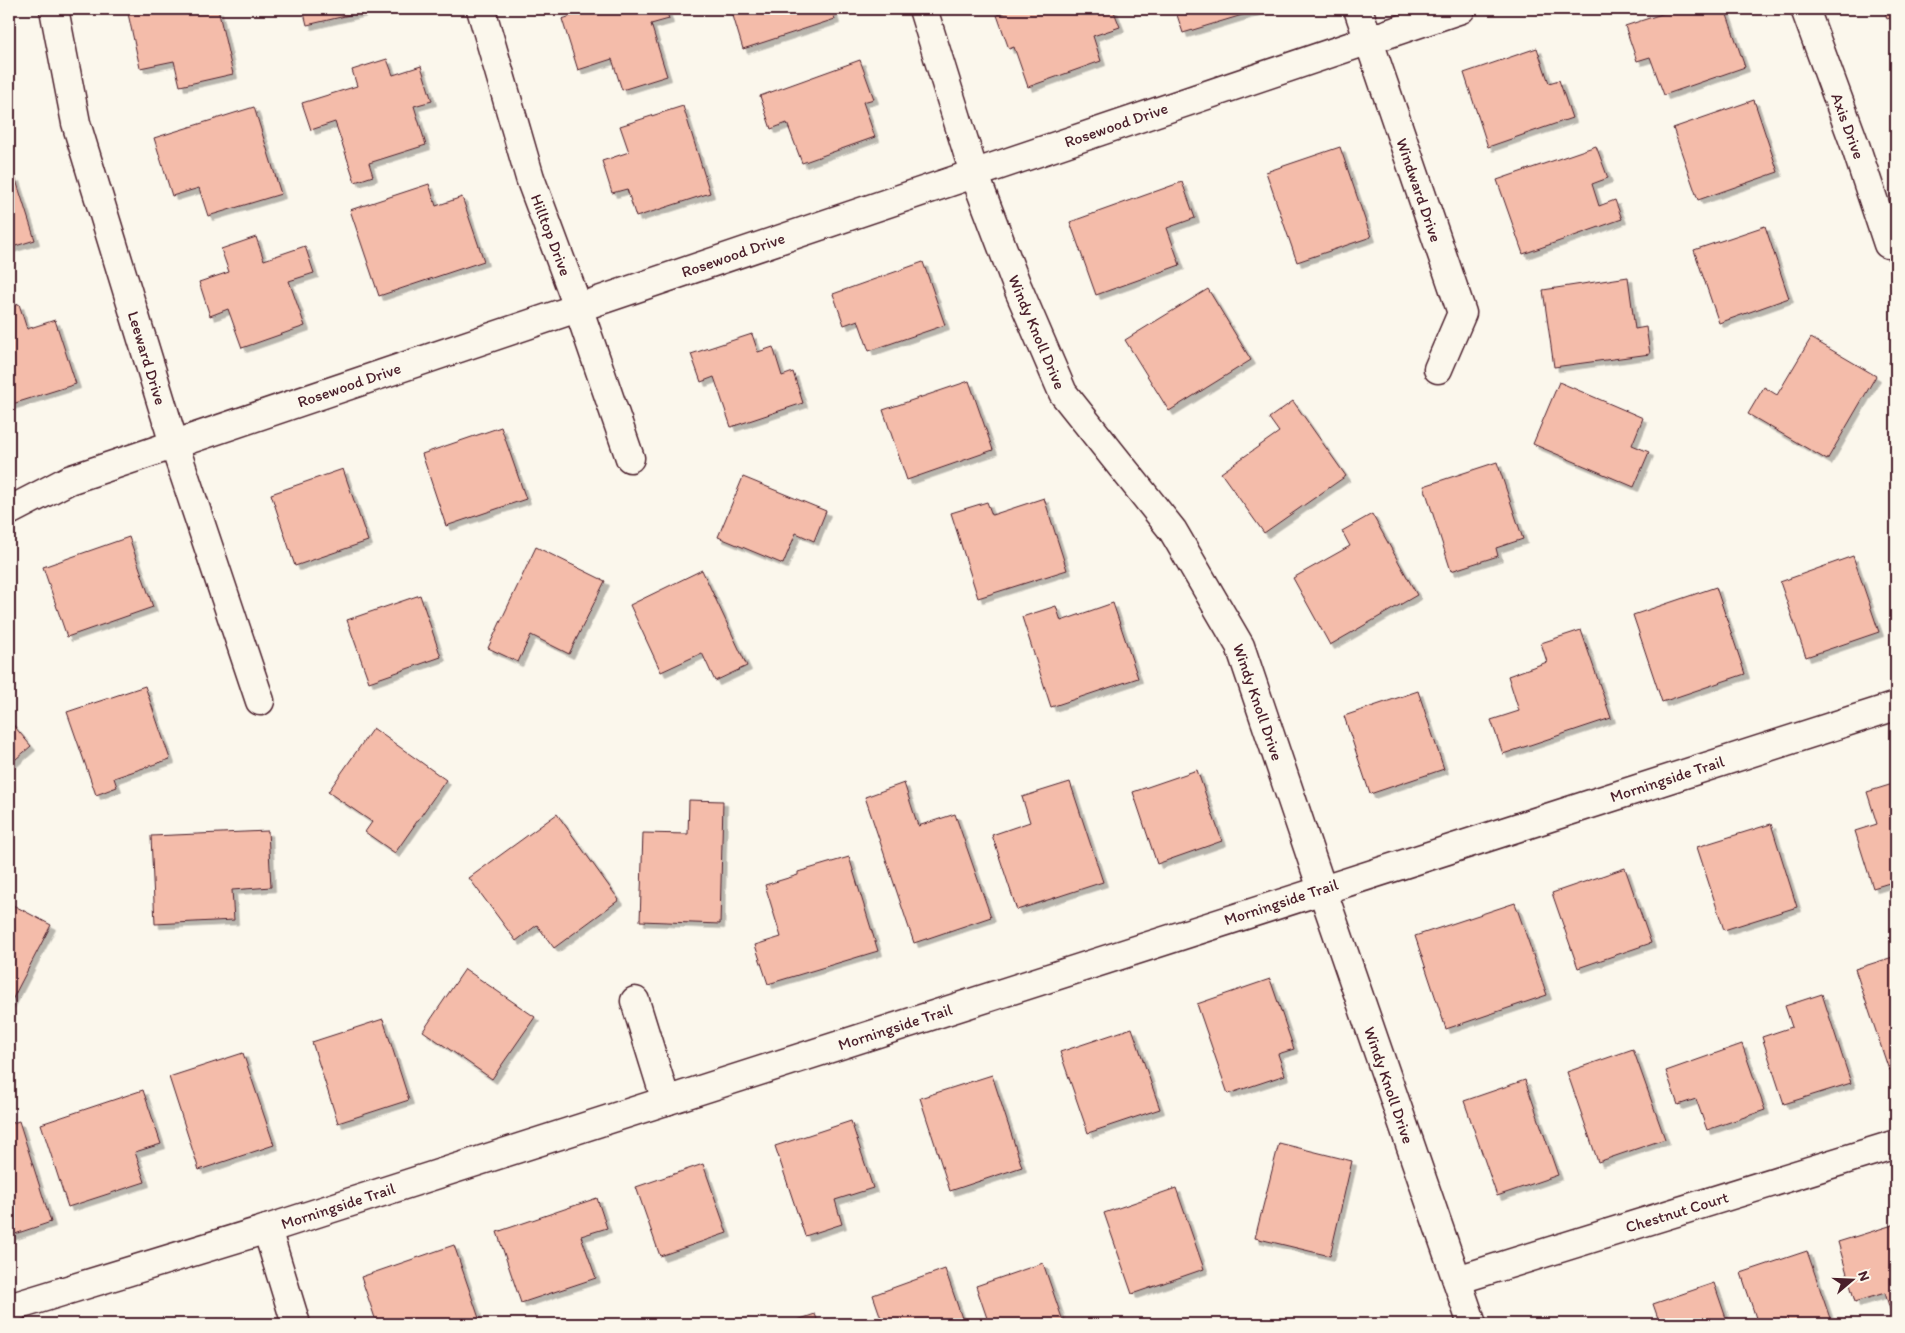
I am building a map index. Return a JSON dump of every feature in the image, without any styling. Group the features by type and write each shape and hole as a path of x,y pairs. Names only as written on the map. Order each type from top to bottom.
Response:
{"street":[{"name":"Leeward Drive","path":"54,9 76,123 174,444 260,701"},
{"name":"Hilltop Drive","path":"481,9 530,178 578,307 630,458"},
{"name":"Windy Knoll Drive","path":"923,9 974,173 1017,286 1063,393 1173,531 1240,646 1472,1324"},
{"name":"Windward Drive","path":"1358,9 1462,313 1438,369"},
{"name":"Rosewood Drive","path":"9,511 69,480 1461,9"},
{"name":"Axis Drive","path":"1806,9 1855,144 1888,244"},
{"name":"Morningside Trail","path":"9,1308 266,1229 1896,706"},
{"path":"635,1001 666,1101"},
{"name":"Chestnut Court","path":"1457,1280 1896,1144"},
{"path":"266,1229 296,1324"}],"building":[{"path":"127,9 218,9 233,74 180,86 174,61 140,68"},
{"path":"303,9 375,9 307,25"},
{"path":"576,9 666,9 669,19 651,24 667,76 622,90 612,59 578,70 562,19 577,14"},
{"path":"731,9 832,9 835,19 743,49"},
{"path":"1016,9 1113,9 1120,27 1093,36 1101,61 1028,87 1014,47 1009,49 997,15"},
{"path":"1175,9 1262,9 1183,33"},
{"path":"1677,9 1725,9 1745,67 1664,95 1650,57 1637,61 1625,26"},
{"path":"1884,9 1896,9 1896,16 1887,19"},
{"path":"1537,48 1549,83 1559,80 1572,118 1488,147 1464,73"},
{"path":"387,59 393,75 421,66 432,101 414,106 426,145 369,163 373,176 355,182 335,122 311,130 302,103 357,86 352,70"},
{"path":"860,60 874,99 863,102 875,137 802,163 787,123 771,129 760,96"},
{"path":"1754,100 1778,172 1698,200 1673,128"},
{"path":"683,106 710,193 636,217 627,189 612,193 602,161 629,152 620,126"},
{"path":"254,107 281,194 208,216 199,188 172,196 154,138"},
{"path":"1596,146 1608,178 1592,184 1599,206 1615,200 1622,219 1523,254 1497,180"},
{"path":"1340,147 1371,237 1297,262 1266,172"},
{"path":"15,177 35,240 9,248 9,179"},
{"path":"1182,182 1195,218 1167,228 1180,265 1096,295 1070,222"},
{"path":"429,184 436,206 462,197 484,261 379,296 350,210"},
{"path":"1765,226 1789,298 1719,323 1694,250"},
{"path":"256,237 264,260 305,246 314,273 289,281 305,326 242,348 228,309 210,316 199,282 229,272 221,249"},
{"path":"923,262 945,325 869,351 858,320 844,325 833,294"},
{"path":"1628,277 1635,329 1646,327 1650,354 1554,367 1543,290"},
{"path":"1208,289 1251,360 1169,411 1125,340"},
{"path":"19,304 27,329 55,320 76,384 9,405 9,307"},
{"path":"752,334 758,352 773,347 782,376 793,372 803,403 731,427 714,377 701,382 691,354"},
{"path":"1811,338 1876,376 1827,460 1748,414 1764,387 1777,395"},
{"path":"1896,360 1896,383 1889,362"},
{"path":"969,381 993,450 907,480 883,410"},
{"path":"1559,382 1643,418 1632,445 1649,452 1634,487 1533,444"},
{"path":"1293,401 1346,476 1264,533 1221,473 1279,432 1269,418"},
{"path":"501,427 526,499 446,526 422,454"},
{"path":"1497,462 1523,539 1496,548 1498,556 1451,571 1424,486"},
{"path":"343,469 368,541 295,566 271,494"},
{"path":"743,477 826,511 814,541 796,533 783,564 718,537"},
{"path":"1044,498 1067,570 978,598 951,513 987,502 992,515"},
{"path":"1372,514 1417,595 1330,645 1293,578 1350,546 1342,531"},
{"path":"129,537 153,607 67,637 43,567"},
{"path":"536,547 605,581 569,654 531,635 518,662 488,648"},
{"path":"1853,556 1879,632 1806,657 1780,582"},
{"path":"702,570 747,666 715,681 702,653 661,672 630,605"},
{"path":"1716,587 1745,674 1662,702 1633,615"},
{"path":"420,595 441,657 369,682 347,620"},
{"path":"1113,603 1138,678 1051,707 1022,617 1056,606 1061,621"},
{"path":"1581,630 1611,718 1503,754 1491,720 1519,711 1508,676 1547,662 1541,643"},
{"path":"145,686 170,759 114,778 117,787 96,795 67,712"},
{"path":"1418,691 1444,769 1370,794 1344,716"},
{"path":"9,720 31,746 9,765"},
{"path":"373,728 446,780 395,853 365,832 372,822 328,792"},
{"path":"1197,770 1222,841 1157,864 1133,792"},
{"path":"1070,782 1103,882 1017,910 992,835 1030,822 1022,797"},
{"path":"904,783 918,826 955,814 991,917 914,943 865,797"},
{"path":"1896,783 1896,881 1873,888 1855,831 1877,824 1867,792"},
{"path":"689,800 723,801 720,924 640,921 643,833 688,834"},
{"path":"557,814 619,900 554,948 537,925 516,941 469,878"},
{"path":"1771,824 1797,907 1724,930 1697,847"},
{"path":"268,831 271,887 232,890 234,920 155,924 151,836"},
{"path":"849,857 878,951 768,984 755,945 781,937 765,885 798,875 798,872"},
{"path":"1625,868 1651,943 1578,968 1552,893"},
{"path":"9,903 51,925 10,1004 9,1003"},
{"path":"1515,903 1547,995 1446,1029 1415,936"},
{"path":"1896,956 1896,1067 1889,1070 1855,969"},
{"path":"465,969 535,1017 492,1079 423,1031"},
{"path":"1270,979 1294,1049 1278,1054 1285,1075 1228,1094 1197,1004"},
{"path":"1822,994 1851,1083 1784,1104 1762,1037 1792,1027 1785,1006"},
{"path":"383,1019 409,1100 338,1123 312,1042"},
{"path":"1132,1028 1160,1109 1088,1133 1060,1052"},
{"path":"1742,1044 1765,1110 1707,1130 1696,1099 1678,1105 1666,1071"},
{"path":"1633,1049 1665,1139 1598,1162 1567,1072"},
{"path":"243,1053 274,1145 199,1170 169,1077"},
{"path":"992,1075 1022,1167 950,1191 920,1098"},
{"path":"1525,1080 1558,1175 1497,1196 1464,1101"},
{"path":"143,1090 161,1144 135,1152 145,1182 68,1207 41,1124"},
{"path":"19,1121 51,1222 9,1236 9,1124"},
{"path":"851,1121 873,1188 835,1200 842,1224 805,1236 775,1146"},
{"path":"1279,1143 1352,1161 1330,1256 1255,1238"},
{"path":"703,1164 727,1233 660,1256 636,1187"},
{"path":"1176,1188 1204,1269 1132,1294 1104,1213"},
{"path":"597,1198 607,1228 581,1236 596,1278 521,1303 497,1232"},
{"path":"1896,1224 1896,1318 1893,1319 1885,1293 1855,1302 1838,1242"},
{"path":"454,1245 481,1324 377,1324 361,1277"},
{"path":"1807,1251 1832,1324 1758,1324 1741,1273"},
{"path":"1043,1263 1064,1324 989,1324 976,1286"},
{"path":"945,1269 964,1324 883,1324 873,1295"},
{"path":"1714,1283 1728,1324 1660,1324 1653,1304"},
{"path":"815,1314 819,1324 786,1324"},
{"path":"219,1319 221,1324 202,1324"}]}
